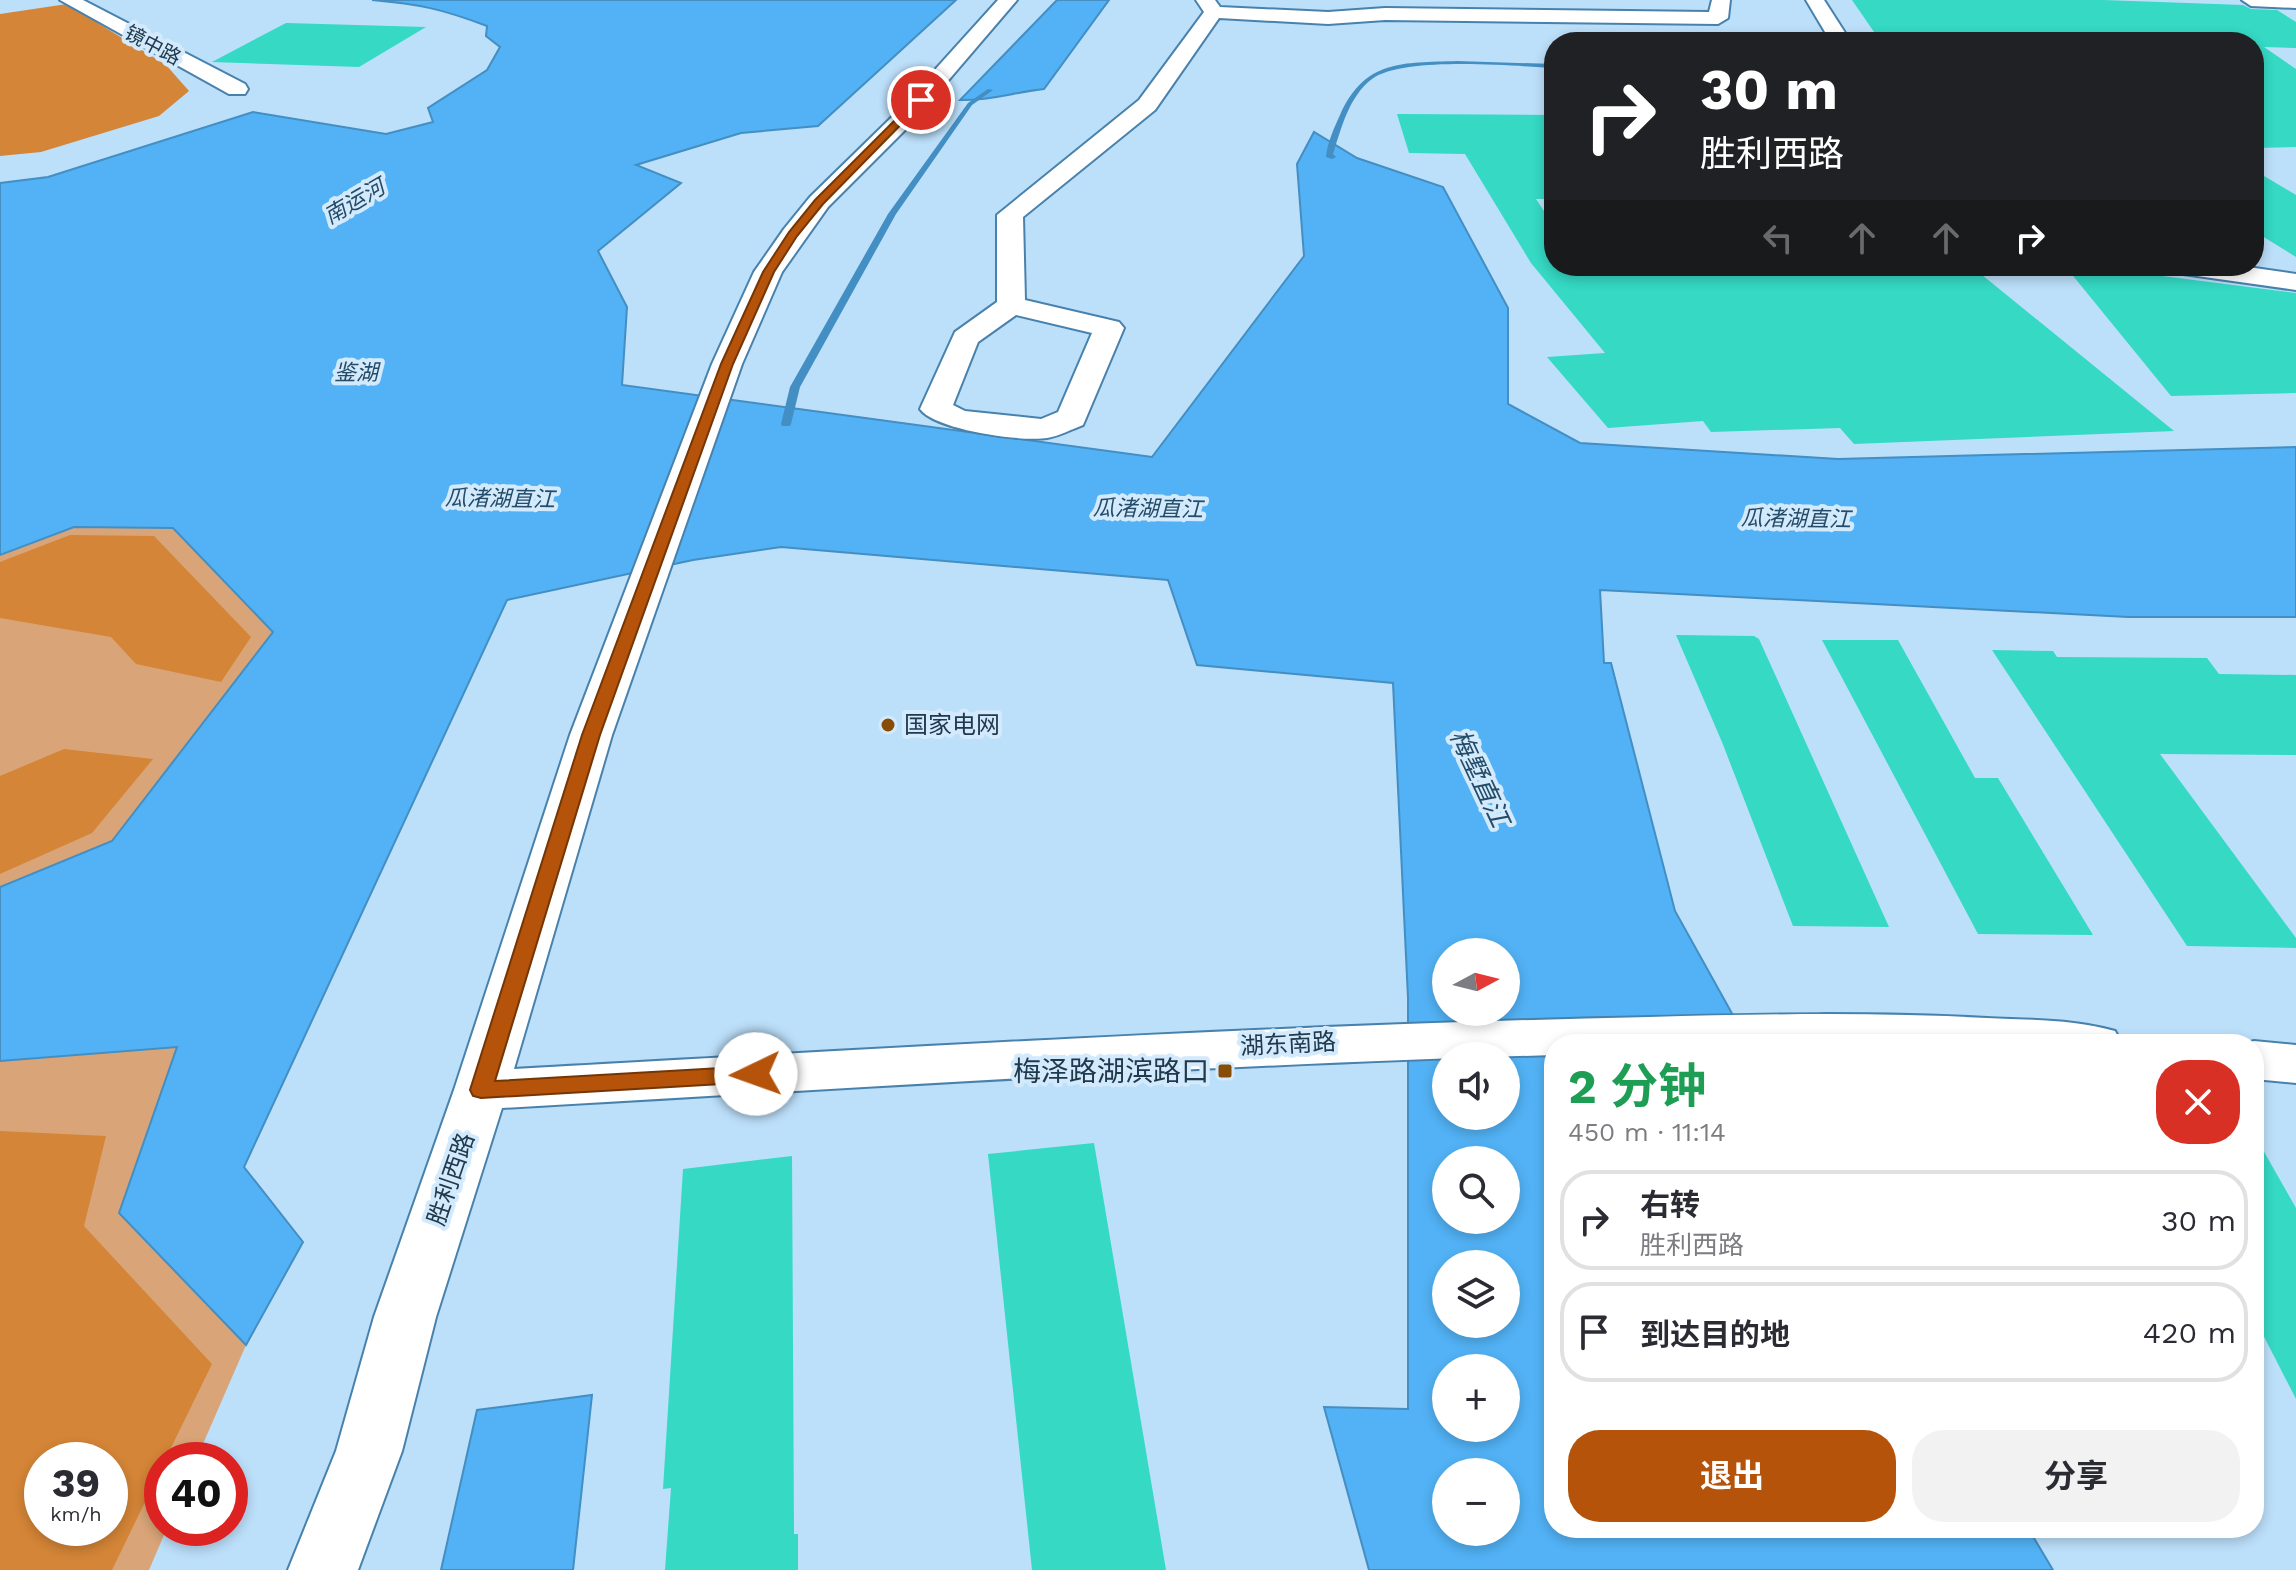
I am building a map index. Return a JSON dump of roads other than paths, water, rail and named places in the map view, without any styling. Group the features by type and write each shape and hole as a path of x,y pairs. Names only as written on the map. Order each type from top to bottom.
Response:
{"street":[{"name":"镜中路","path":"69,0 237,89"},
{"name":"胜利西路","path":"323,1570 369,1451 405,1317 481,1090 591,735 727,364 768,272 793,235 819,202 903,119 1008,0"},
{"path":"1011,305 1010,215 1147,105 1210,6 1328,18 1385,14 1718,18 1721,0"},
{"path":"1815,0 1835,32"},
{"path":"2251,0 2296,2"},
{"path":"2240,276 2296,282"},
{"path":"1011,305 1109,328 1072,418 1044,429 958,420 936,409 965,338 1011,305"},
{"name":"湖东南路","path":"1697,1034 1887,1034"},
{"name":"湖东南路","path":"481,1090 1319,1042 1544,1037"},
{"path":"2264,1061 2296,1064"}],"water":[{"path":"372,0 956,0 818,126 741,133 636,165 681,183 598,251 627,307 622,385 1152,457 1304,256 1297,164 1314,132 1357,158 1443,187 1508,308 1508,404 1580,443 1838,459 2296,447 2296,617 2128,617 1600,590 1604,663 1611,663 1675,911 1743,1034 1544,1034 1544,1538 2034,1538 2053,1570 1369,1570 1324,1407 1408,1409 1408,998 1393,683 1197,665 1168,580 781,547 693,560 507,600 244,1167 303,1242 246,1345 119,1213 177,1047 0,1061 0,887 112,841 273,632 173,528 74,527 0,555 0,183 48,177 253,112 386,134 433,122 428,108 487,70 500,47 486,36 487,26 457,15"},
{"path":"1057,0 1109,0 1044,89 960,100"},
{"path":"592,1395 573,1570 441,1570 477,1410"}],"waterway":[{"path":"1332,157 1329,155 1349,104 1361,86 1382,71 1457,63 1544,66"},
{"path":"786,424 795,387 892,214 970,104 990,90"}],"place":[{"name":"国家电网","path":"888,725"},
{"name":"梅泽路湖滨路口","path":"1225,1071"}],"water label":[{"name":"南运河","path":"354,201"},
{"name":"鉴湖","path":"356,372"},
{"name":"瓜渚湖直江","path":"500,498"},
{"name":"瓜渚湖直江","path":"1148,508"},
{"name":"瓜渚湖直江","path":"1796,518"},
{"name":"梅墅直江","path":"1480,778"}]}
